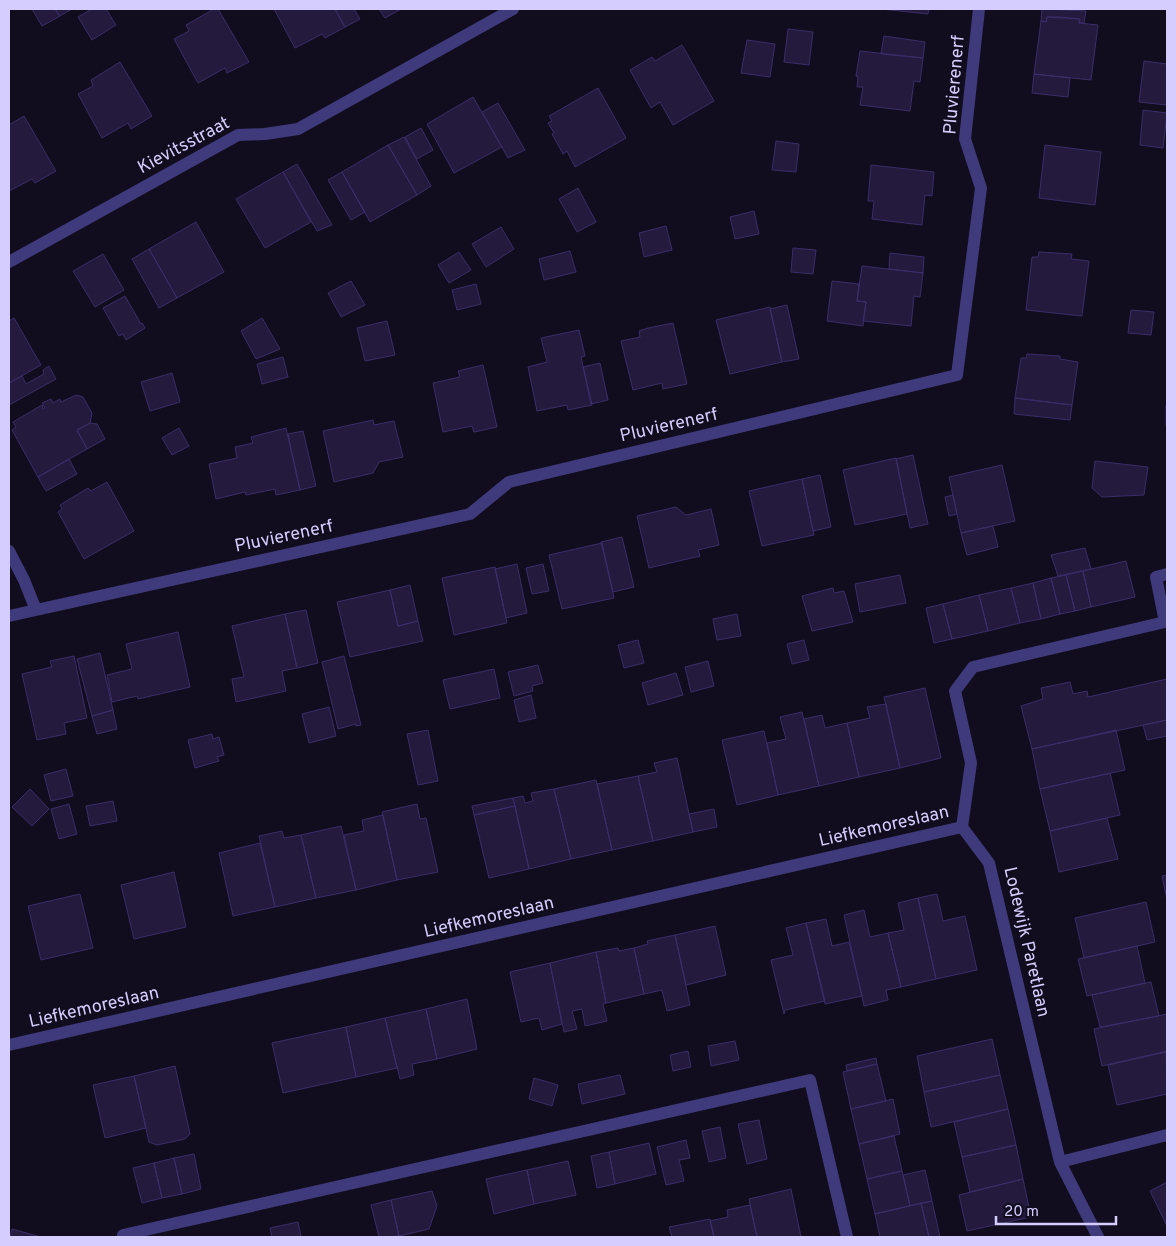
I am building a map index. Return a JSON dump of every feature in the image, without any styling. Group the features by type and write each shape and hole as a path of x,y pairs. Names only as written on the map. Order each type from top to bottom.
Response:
{"street":[{"name":"Kievitsstraat","path":"9,262 238,135 265,134 298,129 513,9"},
{"name":"Pluvierenerf","path":"9,616 470,514 509,482 957,375 981,188 965,138 979,9"},
{"path":"9,551 24,580 36,610"},
{"path":"962,827 971,764 955,690 973,667 1165,622 1156,576 1167,574"},
{"name":"Liefkemoreslaan","path":"24,1042 962,827"},
{"name":"Lodewijk Paretlaan","path":"962,827 989,862 1060,1162 1098,1237"},
{"path":"9,1045 24,1042"},
{"path":"9,1054 24,1042"},
{"path":"123,1235 810,1080 847,1237"},
{"path":"1060,1162 1167,1135"}],"building":[{"path":"32,9 55,9 60,16 42,26"},
{"path":"55,9 72,9 60,16"},
{"path":"92,9 106,9 116,25 92,40 78,17"},
{"path":"214,9 218,9 249,62 227,73 225,68 198,83 174,39 189,31 186,25"},
{"path":"274,9 335,9 345,27 325,38 322,34 295,48"},
{"path":"335,9 354,9 360,19 345,27"},
{"path":"379,9 401,9 385,18"},
{"path":"881,9 929,9 928,14"},
{"path":"1042,9 1086,11 1084,23 1079,23 1080,19 1059,17 1047,17 1046,22 1041,21"},
{"path":"1047,17 1080,19 1079,23 1098,25 1091,80 1034,74 1041,21 1046,22"},
{"path":"788,29 813,32 809,65 784,62"},
{"path":"884,36 925,42 923,58 881,54"},
{"path":"747,40 775,44 770,77 741,73"},
{"path":"682,45 714,101 673,125 660,102 651,108 630,70 652,57 655,61"},
{"path":"860,51 923,58 920,82 914,81 910,111 860,105 863,87 857,87 858,77 856,76"},
{"path":"1144,61 1167,64 1167,105 1139,102"},
{"path":"120,62 152,116 131,129 128,123 102,138 78,94 93,86 91,80"},
{"path":"1034,74 1070,78 1068,97 1032,93"},
{"path":"598,88 626,138 575,167 567,151 563,154 552,134 554,133 548,123 552,121 549,116"},
{"path":"473,97 502,147 454,173 427,124"},
{"path":"498,103 525,150 508,158 482,112"},
{"path":"1143,110 1167,113 1163,148 1140,145"},
{"path":"24,116 56,171 35,183 32,179 9,191 9,125"},
{"path":"421,128 433,150 417,159 405,137"},
{"path":"404,137 431,186 417,195 388,145"},
{"path":"776,141 799,144 796,172 772,170"},
{"path":"388,145 417,195 370,222 342,172"},
{"path":"1045,145 1101,152 1095,205 1039,198"},
{"path":"297,164 332,225 317,231 283,172"},
{"path":"871,165 934,172 932,196 925,195 922,225 872,219 874,201 868,201"},
{"path":"283,172 311,222 265,248 236,199"},
{"path":"342,172 365,212 351,220 328,180"},
{"path":"578,188 596,222 577,232 559,199"},
{"path":"754,211 759,234 735,239 730,217"},
{"path":"196,222 224,272 177,298 149,249"},
{"path":"666,226 672,250 644,257 639,233"},
{"path":"501,227 514,249 486,267 472,244"},
{"path":"793,248 816,250 813,274 791,272"},
{"path":"149,249 177,298 159,308 132,259"},
{"path":"570,251 576,272 544,280 539,259"},
{"path":"459,252 471,270 449,283 438,265"},
{"path":"1039,252 1072,254 1071,259 1089,261 1082,316 1026,310 1032,257 1038,257"},
{"path":"890,253 924,257 923,273 889,269"},
{"path":"103,254 124,290 95,307 73,271"},
{"path":"862,266 923,273 920,297 914,296 911,326 863,321 866,302 857,301"},
{"path":"351,281 365,305 341,317 328,293"},
{"path":"832,281 859,284 857,301 866,302 863,326 827,321"},
{"path":"476,284 481,304 457,310 452,290"},
{"path":"125,296 145,328 126,340 123,334 119,336 103,308"},
{"path":"787,305 799,359 782,362 770,309"},
{"path":"770,307 782,362 730,374 716,320"},
{"path":"1131,310 1154,312 1151,335 1128,333"},
{"path":"14,318 41,365 9,383 9,321"},
{"path":"262,318 280,349 256,359 241,331"},
{"path":"387,321 395,355 365,361 357,328"},
{"path":"673,323 687,384 663,389 662,383 633,390 621,341 640,337 639,331"},
{"path":"579,330 585,356 581,357 592,405 568,410 567,405 537,411 528,367 547,362 541,338"},
{"path":"1027,354 1060,356 1060,359 1078,362 1072,405 1015,398 1021,358 1026,358"},
{"path":"283,357 288,377 262,384 257,364"},
{"path":"600,363 608,400 591,404 583,367"},
{"path":"483,365 497,427 474,432 472,426 443,432 433,383 460,377 458,371"},
{"path":"49,366 56,379 9,405 9,383 22,376 26,384 44,374 43,370"},
{"path":"172,373 180,402 150,411 141,382"},
{"path":"76,395 83,397 92,413 90,423 77,430 87,449 38,477 12,430 16,427 13,422 42,405 43,409 45,408 42,403 51,399 53,403 60,399 61,402"},
{"path":"1015,398 1072,405 1070,420 1014,414"},
{"path":"1166,405 1167,425 1166,425"},
{"path":"373,420 374,425 394,421 403,457 379,462 373,473 334,482 323,431"},
{"path":"90,423 97,424 105,439 87,449 77,430"},
{"path":"179,428 189,446 172,455 162,438"},
{"path":"286,428 300,490 276,495 275,489 246,495 245,492 216,499 209,464 237,458 235,447 253,443 251,437"},
{"path":"303,431 316,486 300,490 288,434"},
{"path":"913,455 928,524 910,528 896,459"},
{"path":"896,458 907,514 855,525 843,470"},
{"path":"69,459 77,474 46,491 38,477"},
{"path":"1095,461 1148,467 1144,495 1102,497 1092,488"},
{"path":"1002,465 1015,521 961,533 949,477"},
{"path":"820,475 831,527 813,531 802,479"},
{"path":"802,479 814,535 762,546 749,491"},
{"path":"107,482 134,531 84,559 58,512 62,509 60,505 88,488 91,491"},
{"path":"953,495 957,514 949,516 945,497"},
{"path":"676,507 686,515 711,509 719,545 698,550 700,556 649,568 637,516"},
{"path":"993,526 998,547 967,555 961,533"},
{"path":"622,537 634,587 613,592 601,542"},
{"path":"602,543 614,598 562,609 549,555"},
{"path":"1085,548 1091,569 1058,576 1051,555"},
{"path":"1126,561 1135,597 1091,607 1083,571"},
{"path":"517,564 527,613 506,618 495,569"},
{"path":"543,564 549,591 532,594 526,568"},
{"path":"495,567 507,623 454,635 442,578"},
{"path":"1083,571 1091,607 1075,611 1066,575"},
{"path":"900,575 906,603 860,612 855,584"},
{"path":"1066,575 1075,611 1060,614 1051,578"},
{"path":"1051,578 1060,614 1041,619 1033,583"},
{"path":"1033,583 1041,619 1020,623 1011,588"},
{"path":"410,585 418,621 398,626 390,590"},
{"path":"833,588 834,593 844,591 853,622 812,631 802,596"},
{"path":"1011,588 1020,623 988,631 979,595"},
{"path":"390,590 398,626 418,621 423,641 350,657 337,602"},
{"path":"979,595 988,631 952,639 943,604"},
{"path":"943,604 952,639 934,643 926,608"},
{"path":"306,610 318,663 297,668 285,614"},
{"path":"285,614 297,668 282,671 286,691 236,702 232,679 244,677 232,626"},
{"path":"737,614 741,636 717,640 713,619"},
{"path":"178,632 190,687 138,699 137,696 112,702 107,675 132,669 126,644"},
{"path":"638,640 644,663 624,668 618,645"},
{"path":"804,640 809,660 792,664 787,644"},
{"path":"100,653 113,710 92,716 77,659"},
{"path":"74,656 87,718 64,723 66,734 37,740 22,674 52,667 50,661"},
{"path":"344,656 361,725 356,726 356,724 338,729 322,662"},
{"path":"708,661 714,686 691,692 685,667"},
{"path":"538,665 543,683 532,686 533,691 514,696 508,672"},
{"path":"494,669 500,698 450,709 443,680"},
{"path":"676,673 683,695 648,705 642,683"},
{"path":"1167,679 1167,720 1032,749 1021,706 1043,699 1041,688 1070,682 1073,694 1087,691 1088,697"},
{"path":"925,688 941,758 900,768 884,697"},
{"path":"531,695 536,718 519,722 514,700"},
{"path":"886,704 900,768 859,777 847,723 870,718 867,707"},
{"path":"329,707 336,736 309,743 302,714"},
{"path":"113,710 117,729 97,734 92,716"},
{"path":"802,712 819,786 778,795 767,743 786,739 780,717"},
{"path":"822,715 825,728 847,723 859,777 819,786 804,719"},
{"path":"1167,720 1167,736 1147,740 1143,725"},
{"path":"428,730 438,781 418,785 407,734"},
{"path":"1116,730 1125,770 1040,789 1032,749"},
{"path":"764,731 778,795 737,805 722,740"},
{"path":"212,734 213,739 219,737 224,755 217,757 219,761 195,768 188,740"},
{"path":"677,758 693,832 653,841 638,776 657,772 654,763"},
{"path":"66,769 73,796 51,801 44,775"},
{"path":"1110,773 1120,815 1050,831 1040,789"},
{"path":"638,776 653,841 612,850 597,784"},
{"path":"596,780 612,850 571,859 554,789"},
{"path":"30,789 49,809 32,826 12,807"},
{"path":"554,789 571,859 529,869 513,798 523,796 525,803 533,801 531,793"},
{"path":"513,798 515,806 474,815 472,806"},
{"path":"113,801 117,821 90,826 86,806"},
{"path":"69,804 77,834 59,839 51,809"},
{"path":"417,804 420,819 426,818 438,872 397,880 382,812"},
{"path":"515,806 529,869 489,878 474,815"},
{"path":"714,809 717,827 693,832 689,814"},
{"path":"383,815 397,880 356,890 344,835 364,831 362,820"},
{"path":"1107,818 1118,859 1059,872 1050,831"},
{"path":"341,826 356,890 316,898 301,835"},
{"path":"282,831 284,838 301,835 316,898 275,907 259,836"},
{"path":"260,843 275,907 233,916 219,853"},
{"path":"174,872 186,927 134,939 121,885"},
{"path":"1167,875 1167,900 1162,876"},
{"path":"80,894 93,948 41,960 28,906"},
{"path":"937,894 943,921 965,916 977,970 936,979 918,898"},
{"path":"918,898 936,979 901,987 888,933 904,930 898,903"},
{"path":"1146,902 1155,942 1084,958 1075,918"},
{"path":"864,910 870,937 888,933 901,987 886,990 888,1000 864,1006 844,915"},
{"path":"826,919 832,946 849,942 862,996 825,1004 806,923"},
{"path":"806,923 825,1001 785,1010 784,1014 771,960 793,955 786,928"},
{"path":"715,926 726,975 686,985 675,935"},
{"path":"675,935 690,1005 667,1011 662,990 644,994 634,948 648,944 647,941"},
{"path":"1137,946 1145,983 1087,996 1078,959"},
{"path":"618,948 619,951 634,948 644,994 606,1003 596,952"},
{"path":"596,952 606,1003 603,1004 607,1021 585,1026 582,1009 572,1011 577,1029 564,1032 550,963"},
{"path":"550,963 562,1024 542,1030 539,1018 521,1022 510,972"},
{"path":"1151,982 1159,1016 1100,1027 1092,995"},
{"path":"467,999 477,1049 437,1059 426,1009"},
{"path":"426,1009 437,1059 412,1064 414,1075 400,1079 385,1018"},
{"path":"1167,1014 1167,1051 1102,1066 1094,1029"},
{"path":"385,1018 397,1068 356,1077 346,1027"},
{"path":"346,1027 356,1077 283,1093 272,1043"},
{"path":"992,1039 1000,1075 924,1092 917,1056"},
{"path":"735,1041 739,1060 711,1066 708,1046"},
{"path":"688,1051 691,1067 673,1071 670,1055"},
{"path":"1166,1052 1167,1094 1117,1105 1108,1065"},
{"path":"876,1058 877,1064 847,1071 846,1065"},
{"path":"877,1064 886,1101 851,1109 843,1072"},
{"path":"175,1066 190,1134 185,1139 157,1145 149,1142 134,1076"},
{"path":"620,1075 625,1094 582,1104 578,1084"},
{"path":"1000,1075 1008,1109 931,1127 924,1092"},
{"path":"134,1076 146,1128 105,1138 93,1085"},
{"path":"534,1078 558,1085 552,1106 529,1099"},
{"path":"893,1099 900,1134 859,1144 851,1109"},
{"path":"1008,1109 1016,1145 962,1157 954,1122"},
{"path":"759,1120 767,1159 747,1164 738,1124"},
{"path":"720,1127 726,1158 709,1162 702,1131"},
{"path":"894,1136 902,1171 867,1179 859,1144"},
{"path":"686,1140 690,1158 679,1160 684,1181 666,1185 657,1147"},
{"path":"649,1143 656,1174 615,1184 609,1152"},
{"path":"1016,1145 1023,1179 970,1192 962,1157"},
{"path":"609,1152 615,1184 597,1188 591,1156"},
{"path":"194,1154 201,1189 182,1194 174,1158"},
{"path":"174,1158 182,1194 162,1198 154,1163"},
{"path":"568,1161 576,1195 534,1204 527,1170"},
{"path":"154,1163 162,1198 142,1203 133,1168"},
{"path":"527,1170 534,1204 494,1214 486,1179"},
{"path":"925,1170 932,1201 910,1206 903,1175"},
{"path":"902,1171 910,1206 875,1214 867,1179"},
{"path":"1023,1179 1031,1217 967,1231 959,1195"},
{"path":"1167,1182 1167,1226 1150,1191"},
{"path":"791,1189 801,1237 757,1237 749,1199"},
{"path":"432,1191 437,1206 429,1229 399,1236 391,1200"},
{"path":"391,1200 399,1236 379,1237 371,1205"},
{"path":"932,1201 940,1237 929,1237 921,1203"},
{"path":"921,1203 929,1237 880,1237 875,1214"},
{"path":"750,1205 757,1237 714,1237 710,1221 728,1217 727,1210"},
{"path":"710,1219 714,1237 672,1237 669,1227"},
{"path":"298,1222 301,1237 272,1237 270,1228"},
{"path":"12,1229 41,1237 10,1237"}]}
